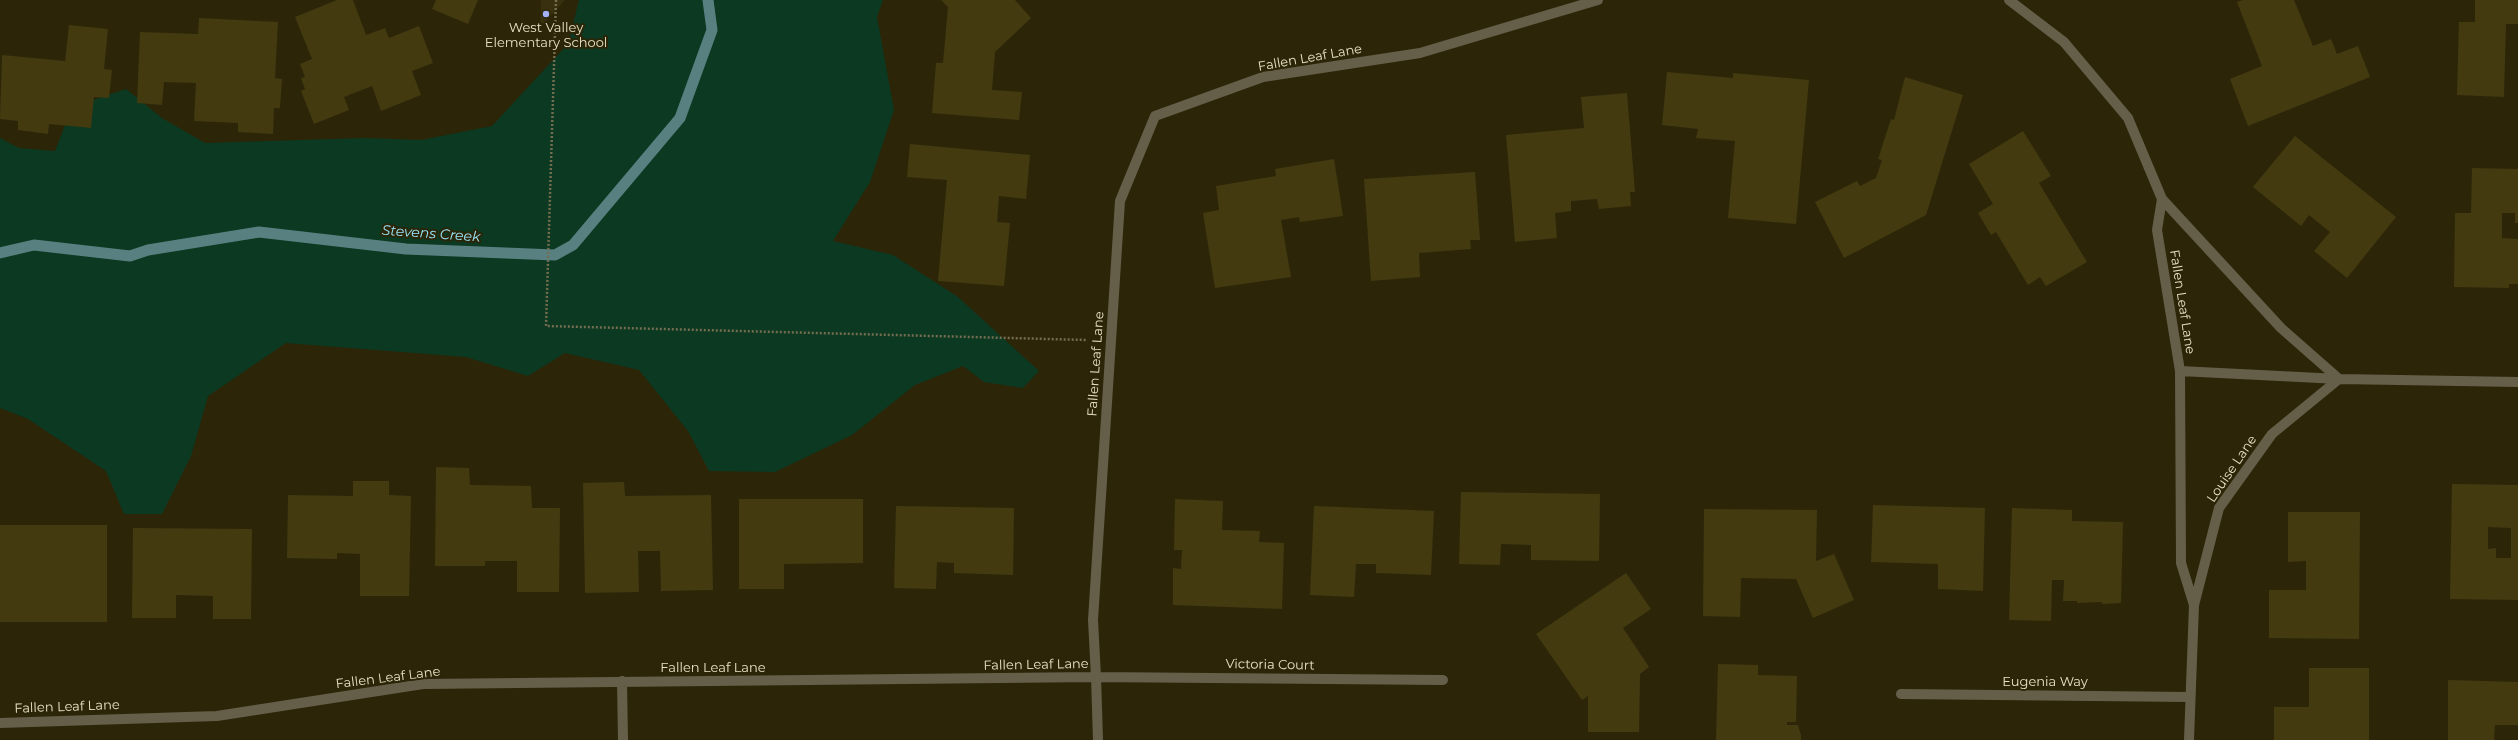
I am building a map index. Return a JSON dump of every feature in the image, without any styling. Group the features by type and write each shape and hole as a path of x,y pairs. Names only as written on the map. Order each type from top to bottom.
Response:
{"street":[{"name":"Fallen Leaf Lane","path":"0,723 218,716 423,684 1096,677 1093,620 1120,201 1155,116 1262,77 1420,53 1598,0"},
{"path":"2009,0 2064,42 2128,118 2162,199 2281,328 2339,379"},
{"name":"Fallen Leaf Lane","path":"2162,199 2157,230 2180,371 2339,379 2518,382"},
{"name":"Louise Lane","path":"2180,371 2181,563 2194,605"},
{"name":"Louise Lane","path":"2189,740 2189,696 2194,605 2219,508 2272,434 2339,379"},
{"path":"1096,677 1098,740"},
{"name":"Victoria Court","path":"1096,677 1443,680"},
{"path":"622,681 622,740"},
{"name":"Eugenia Way","path":"1901,694 2189,696"}],"path":[{"path":"556,0 546,326 1111,340"}],"shaded area":[{"name":"West Valley Elementary School","path":"541,0 565,0 540,28"}],"green space":[{"path":"579,0 883,0 877,17 894,110 870,182 833,241 893,255 958,297 1039,371 1023,388 984,382 963,366 915,385 852,435 775,472 709,471 688,431 639,370 565,353 528,376 466,357 286,343 208,396 191,456 162,514 124,514 106,471 28,419 0,408 0,138 19,148 55,151 72,107 126,89 162,118 205,143 366,138 421,140 492,126 568,44"}],"building":[{"path":"337,0 353,0 366,35 385,28 389,38 419,26 433,63 412,71 421,95 381,111 372,86 344,97 349,110 314,124 301,91 305,89 301,78 305,77 300,64 312,59 295,17"},
{"path":"436,0 478,0 468,24 432,9"},
{"path":"941,0 1015,0 1031,18 995,52 992,90 1022,92 1019,120 932,113 936,63 943,63 948,7"},
{"path":"2243,0 2294,0 2313,46 2331,39 2337,54 2358,46 2370,77 2248,126 2230,79 2262,66 2237,2"},
{"path":"2475,0 2518,0 2518,24 2506,24 2504,97 2457,95 2459,22 2475,22"},
{"path":"199,18 278,22 275,78 282,79 280,108 274,108 273,134 238,132 238,123 194,121 196,83 164,82 162,105 137,103 140,32 198,34"},
{"path":"69,25 108,29 104,69 112,70 109,98 94,97 91,128 49,124 48,134 18,130 18,121 0,119 2,55 65,61"},
{"path":"1667,72 1733,78 1733,73 1809,80 1796,224 1728,218 1735,141 1696,138 1698,129 1662,125"},
{"path":"1905,77 1963,95 1926,215 1844,258 1815,202 1857,181 1860,186 1876,178 1882,160 1878,159 1891,119 1894,120"},
{"path":"1627,93 1635,192 1630,192 1631,206 1599,209 1597,199 1571,201 1571,211 1555,213 1557,238 1515,242 1506,135 1584,128 1581,97"},
{"path":"2023,131 2051,176 2039,183 2087,262 2046,286 2040,277 2028,285 1996,232 1991,235 1978,213 1993,204 1969,164"},
{"path":"2295,136 2396,217 2347,278 2314,251 2330,232 2309,215 2301,226 2253,187"},
{"path":"910,144 1030,155 1026,199 999,196 997,222 1010,223 1004,286 938,281 947,180 907,177"},
{"path":"1334,159 1343,216 1300,222 1299,217 1281,220 1291,277 1215,288 1203,213 1219,210 1216,186 1276,176 1275,169"},
{"path":"2472,168 2518,169 2518,223 2515,223 2515,213 2502,213 2502,238 2518,239 2518,284 2509,284 2509,288 2454,287 2455,213 2471,213"},
{"path":"1475,172 1480,240 1470,240 1471,249 1419,253 1420,277 1371,281 1364,179"},
{"path":"436,467 469,468 470,485 531,486 532,508 560,508 559,592 517,592 517,561 485,561 485,566 435,566"},
{"path":"353,481 389,481 389,495 411,496 409,596 360,596 360,554 337,553 337,559 287,558 288,495 353,496"},
{"path":"624,482 625,496 711,495 713,590 661,591 660,551 638,551 639,592 585,593 583,483"},
{"path":"2452,484 2518,485 2518,600 2450,599","holes":["2488,527 2511,528 2511,558 2496,558 2496,548 2488,549"]},
{"path":"1461,492 1600,494 1599,561 1531,560 1531,545 1501,544 1500,565 1459,564"},
{"path":"739,499 863,499 863,563 784,564 784,589 739,589"},
{"path":"1175,499 1223,501 1222,530 1260,531 1259,542 1284,543 1282,609 1173,605 1173,568 1181,569 1182,550 1174,550"},
{"path":"1873,505 1985,508 1983,591 1938,589 1938,564 1871,562"},
{"path":"896,506 1014,508 1013,575 954,573 954,563 937,562 936,589 894,588"},
{"path":"1314,506 1434,511 1431,575 1376,573 1376,564 1356,564 1354,597 1310,595"},
{"path":"2012,508 2072,510 2072,521 2123,522 2121,603 2102,604 2102,602 2077,603 2077,601 2063,601 2064,580 2052,580 2051,621 2009,620"},
{"path":"1704,509 1817,510 1816,561 1834,554 1854,600 1813,618 1796,579 1741,578 1740,617 1703,616"},
{"path":"2288,512 2360,512 2359,639 2269,638 2269,590 2306,590 2306,561 2288,562"},
{"path":"0,525 107,525 107,622 0,622"},
{"path":"133,528 252,529 251,619 213,619 213,596 176,595 176,618 132,618"},
{"path":"1626,573 1651,609 1623,628 1649,667 1640,674 1639,732 1588,732 1588,696 1582,700 1536,634"},
{"path":"1718,664 1758,665 1758,675 1797,676 1796,722 1787,722 1787,725 1798,725 1801,740 1716,740"},
{"path":"2309,668 2369,668 2369,740 2274,740 2274,707 2309,707"},
{"path":"2448,680 2518,682 2518,725 2495,725 2494,740 2448,740"}],"waterway":[{"name":"Stevens Creek","path":"0,253 34,245 130,256 148,250 259,232 406,249 555,255 573,245 680,118 712,30 708,0"}],"place":[{"name":"West Valley Elementary School","path":"546,14"}]}
